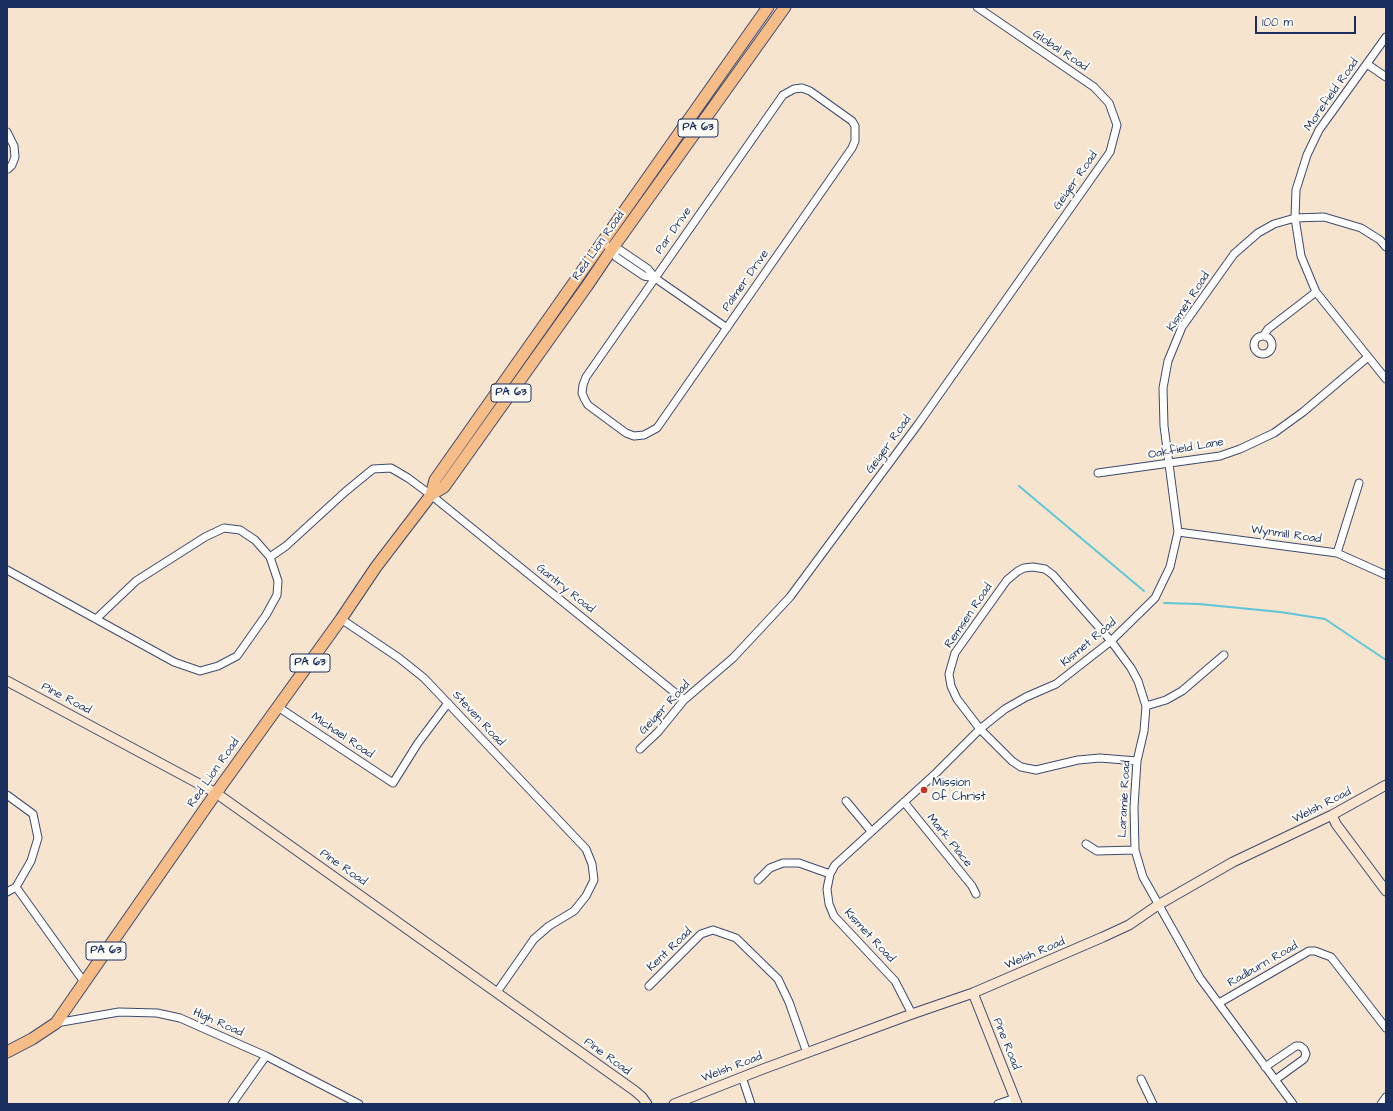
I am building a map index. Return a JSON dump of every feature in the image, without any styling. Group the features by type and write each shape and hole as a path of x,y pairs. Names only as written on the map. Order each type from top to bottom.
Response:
{"main road":[{"name":"Red Lion Road","path":"431,495 435,480 494,399 602,242 768,7"},
{"name":"Red Lion Road","path":"7,1052 32,1039 56,1023 216,793 393,544 431,495 444,487 785,7"}],"street":[{"name":"Global Road","path":"977,7 1094,87 1109,103 1117,125"},
{"name":"Morefield Road","path":"1386,37 1319,130 1307,155 1296,190 1294,218 1301,256 1316,292 1386,379"},
{"path":"1367,64 1386,77"},
{"name":"Par Drive","path":"644,435 634,436 626,433 588,405 582,393 586,377 783,95 794,89 802,88 810,91 852,121 855,126 855,132"},
{"name":"Geiger Road","path":"640,749 658,732 684,700 733,658 790,597 919,423 1110,152 1117,125"},
{"path":"7,132 10,147 15,157 12,165 8,169 7,168"},
{"name":"Palmer Drive","path":"644,435 657,428 727,328 852,148 855,141 855,132"},
{"name":"Kismet Road","path":"912,1014 895,981 834,916 829,904 827,889 830,874 835,865 904,802 980,729 1005,709 1026,697 1056,684 1111,641 1155,598 1170,567 1178,532 1164,426 1163,388 1168,361 1182,328 1234,254 1258,233 1274,224 1294,218 1324,217 1361,228 1380,240 1386,247"},
{"path":"602,242 612,249 620,250 648,269 655,278 727,328"},
{"path":"1264,335 1268,329 1316,292"},
{"name":"Oakfield Lane","path":"1098,473 1220,456 1240,449 1274,433 1303,412 1368,358"},
{"name":"Gantry Road","path":"270,557 286,546 373,469 391,468 408,478 431,495 684,700"},
{"path":"1337,553 1359,483"},
{"path":"7,570 174,662 200,670 218,666 237,656 266,615 277,595 278,581 270,557 255,540 240,530 224,528 136,580 96,619"},
{"name":"Wynmill Road","path":"1178,532 1337,553 1386,575"},
{"name":"Laramie Road","path":"1033,567 1045,569 1053,575 1111,641 1131,668 1138,681 1146,706 1144,731 1137,761 1134,807 1134,850 1143,877 1200,978 1293,1104"},
{"name":"Remsen Road","path":"1033,567 1024,568 1007,580 955,653 949,674 951,686 957,699 980,729 1012,761 1021,766 1036,770 1078,760 1100,758 1137,761"},
{"name":"Steven Road","path":"341,619 399,658 424,678 586,849 592,864 594,880 586,896 574,911 549,926 534,939 497,992"},
{"path":"1146,706 1166,700 1182,690 1224,655"},
{"name":"Pine Road","path":"7,682 216,793 635,1091 647,1104"},
{"name":"Michael Road","path":"278,707 393,783 418,743 448,703"},
{"name":"Welsh Road","path":"674,1104 742,1077 912,1014 974,993 1103,937 1129,925 1158,905 1233,862 1332,815 1386,785"},
{"path":"7,795 33,814 38,838 31,861 16,887 7,892"},
{"path":"846,801 871,831"},
{"name":"Mark Place","path":"904,802 972,886 976,894"},
{"path":"1332,815 1336,824 1386,891"},
{"path":"1086,844 1097,851 1134,850"},
{"path":"758,880 770,868 783,863 799,863 830,874"},
{"path":"16,887 84,982"},
{"name":"Kent Road","path":"649,986 702,934 713,930 736,938 778,979 789,1002 807,1054"},
{"name":"Radburn Road","path":"1219,1002 1309,951 1320,952 1330,955 1386,1028"},
{"name":"Pine Road","path":"974,993 1016,1101"},
{"name":"High Road","path":"56,1023 119,1012 158,1013 180,1018 266,1056 358,1104"},
{"path":"1266,1067 1296,1046 1300,1046 1304,1049 1306,1054 1304,1059 1275,1080"},
{"path":"232,1104 266,1056"},
{"path":"742,1077 751,1104"},
{"path":"1141,1079 1153,1104"},
{"path":"1381,1104 1386,1097"},
{"path":"998,1104 1016,1101"}],"waterway":[{"path":"1019,486 1144,591"},
{"path":"1164,603 1199,604 1280,612 1325,619 1386,660"}],"place":[{"name":"Mission Of Christ","path":"924,790"}]}
